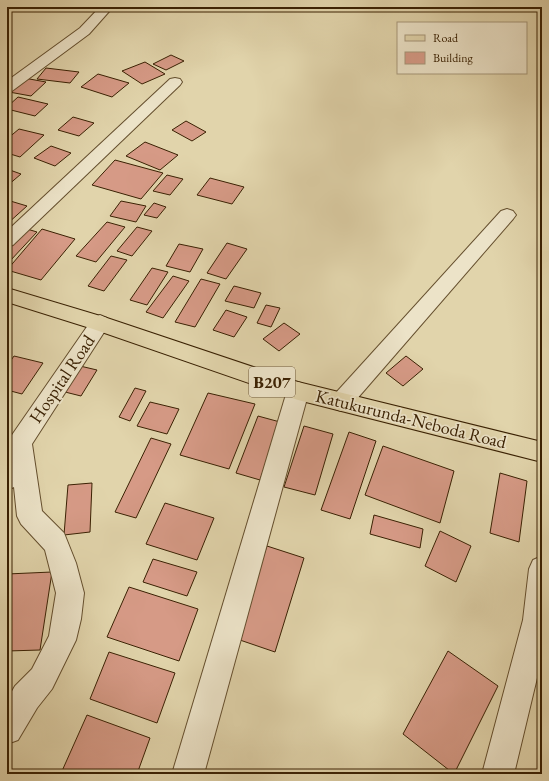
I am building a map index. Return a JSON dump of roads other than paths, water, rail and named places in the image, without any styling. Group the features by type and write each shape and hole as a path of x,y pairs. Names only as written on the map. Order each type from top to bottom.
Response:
{"main road":[{"name":"Katukurunda-Neboda Road","path":"7,295 100,323 298,391 542,452"}],"street":[{"path":"7,88 22,74 58,52 83,33 107,7"},
{"path":"7,241 175,82"},
{"path":"341,402 506,215"},
{"name":"Hospital Road","path":"7,479 20,442 100,323"},
{"path":"188,774 298,391"},
{"path":"7,729 26,697 42,679 62,640 67,619 70,593 63,563 55,542 30,516 20,442"},
{"path":"498,774 537,620 542,569"}]}
